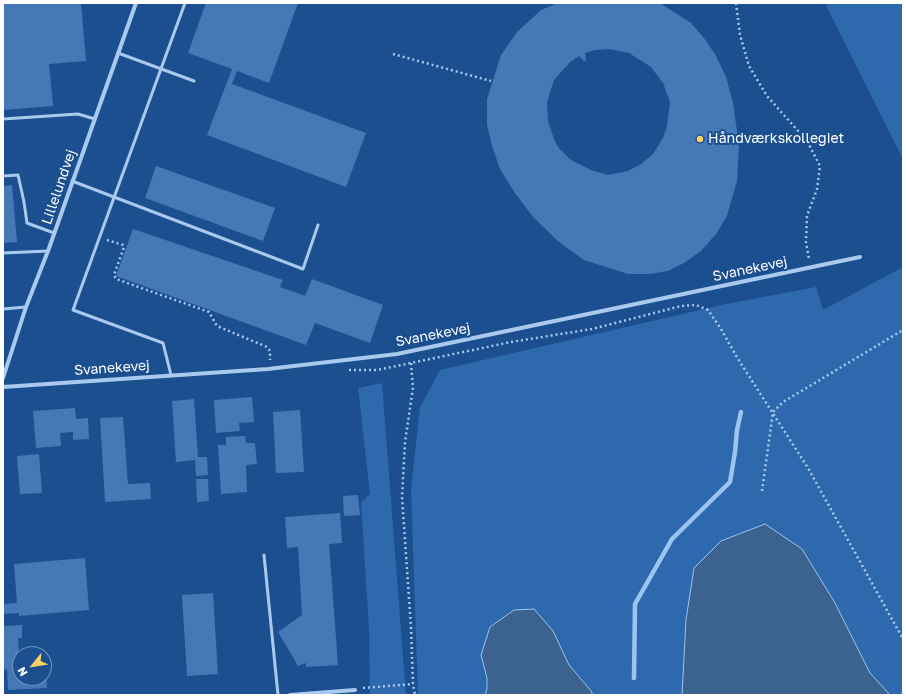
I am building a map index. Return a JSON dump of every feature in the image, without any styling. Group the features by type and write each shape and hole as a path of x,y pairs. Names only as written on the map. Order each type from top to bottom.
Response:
{"street":[{"name":"Lillelundvej","path":"3,378 26,307 48,251 136,3"},
{"name":"Svanekevej","path":"3,387 268,369 397,354 860,257"},
{"path":"290,695 355,690"}],"lane":[{"path":"171,375 163,343 74,310 185,3"},
{"path":"118,53 194,81"},
{"path":"3,119 78,114 95,119"},
{"path":"3,176 18,175 27,223 54,233"},
{"path":"72,181 303,269 318,226"},
{"path":"3,253 48,251"},
{"path":"3,308 26,307"},
{"path":"264,555 278,695"}],"path":[{"path":"736,3 740,35 749,66 767,96 807,141 820,166 818,189 807,216 806,242 811,267"},
{"path":"393,54 491,81"},
{"path":"100,238 123,245 124,247 114,275 116,279 209,312 217,326 267,347 270,351 268,369"},
{"path":"415,695 413,684 411,627 402,497 406,442 413,388 411,363 511,342 592,328 681,306 696,305 708,310 722,329 738,359 808,468 903,639"},
{"path":"762,491 773,412 783,402 903,330"},
{"path":"355,690 358,688 413,684"}],"shaded area":[{"path":"825,3 903,3 903,159"},
{"path":"903,267 903,695 418,695 411,489 420,407 440,370 726,304 816,287 823,310"},
{"path":"382,383 406,695 370,695 369,630 361,502 370,494 358,388"},
{"path":"765,524 802,549 835,603 870,673 890,695 682,695 686,620 694,568 721,541"},
{"path":"534,609 553,631 569,665 592,692 592,695 485,695 487,689 487,678 481,655 490,627 514,610"}],"building":[{"path":"3,3 81,3 86,61 49,64 53,106 3,110"},
{"path":"206,3 298,3 269,83 237,71 232,84 366,133 346,187 207,135 232,69 188,53"},
{"name":"Håndværkskollegiet","path":"558,3 660,3 691,23 715,54 726,77 733,103 739,145 737,181 727,216 716,234 701,251 684,263 668,271 650,274 628,274 584,260 559,242 533,217 515,193 500,169 487,125 487,99 501,55 517,32 541,10","holes":["609,49 629,53 651,67 663,83 670,102 667,126 663,138 653,154 641,164 628,171 608,175 591,170 571,160 558,147 548,121 547,102 554,80 570,62 579,56 586,61 585,53 595,50"]},
{"path":"156,166 275,208 263,241 145,198"},
{"path":"12,185 17,242 3,243 3,186"},
{"path":"133,229 283,280 280,287 305,296 312,279 383,305 370,343 315,323 306,345 116,276"},
{"path":"252,397 254,422 239,423 240,431 216,433 214,400"},
{"path":"194,399 198,457 207,457 208,475 196,476 195,460 176,462 172,401"},
{"path":"75,408 76,419 88,418 89,439 73,440 73,432 60,433 61,446 36,448 33,411"},
{"path":"300,410 304,472 276,473 273,412"},
{"path":"123,417 128,484 150,483 151,499 105,502 100,418"},
{"path":"245,436 246,443 255,443 257,464 246,465 247,492 221,494 218,445 226,445 226,437"},
{"path":"39,454 42,493 20,494 17,456"},
{"path":"196,479 208,479 209,501 197,502"},
{"path":"358,495 360,515 344,516 343,496"},
{"path":"340,513 342,543 329,544 338,665 306,667 306,663 298,666 278,632 302,615 298,547 287,548 285,517"},
{"path":"85,558 89,610 19,616 19,613 3,614 3,604 17,603 14,564"},
{"path":"213,593 218,674 187,676 182,595"},
{"path":"22,625 22,638 18,638 19,646 12,646 12,686 47,686 47,688 8,690 7,669 3,670 3,626"}],"waterway":[{"path":"634,678 635,604 672,539 730,482 741,412"}],"place":[{"name":"Håndværkskollegiet","path":"700,139"}]}
